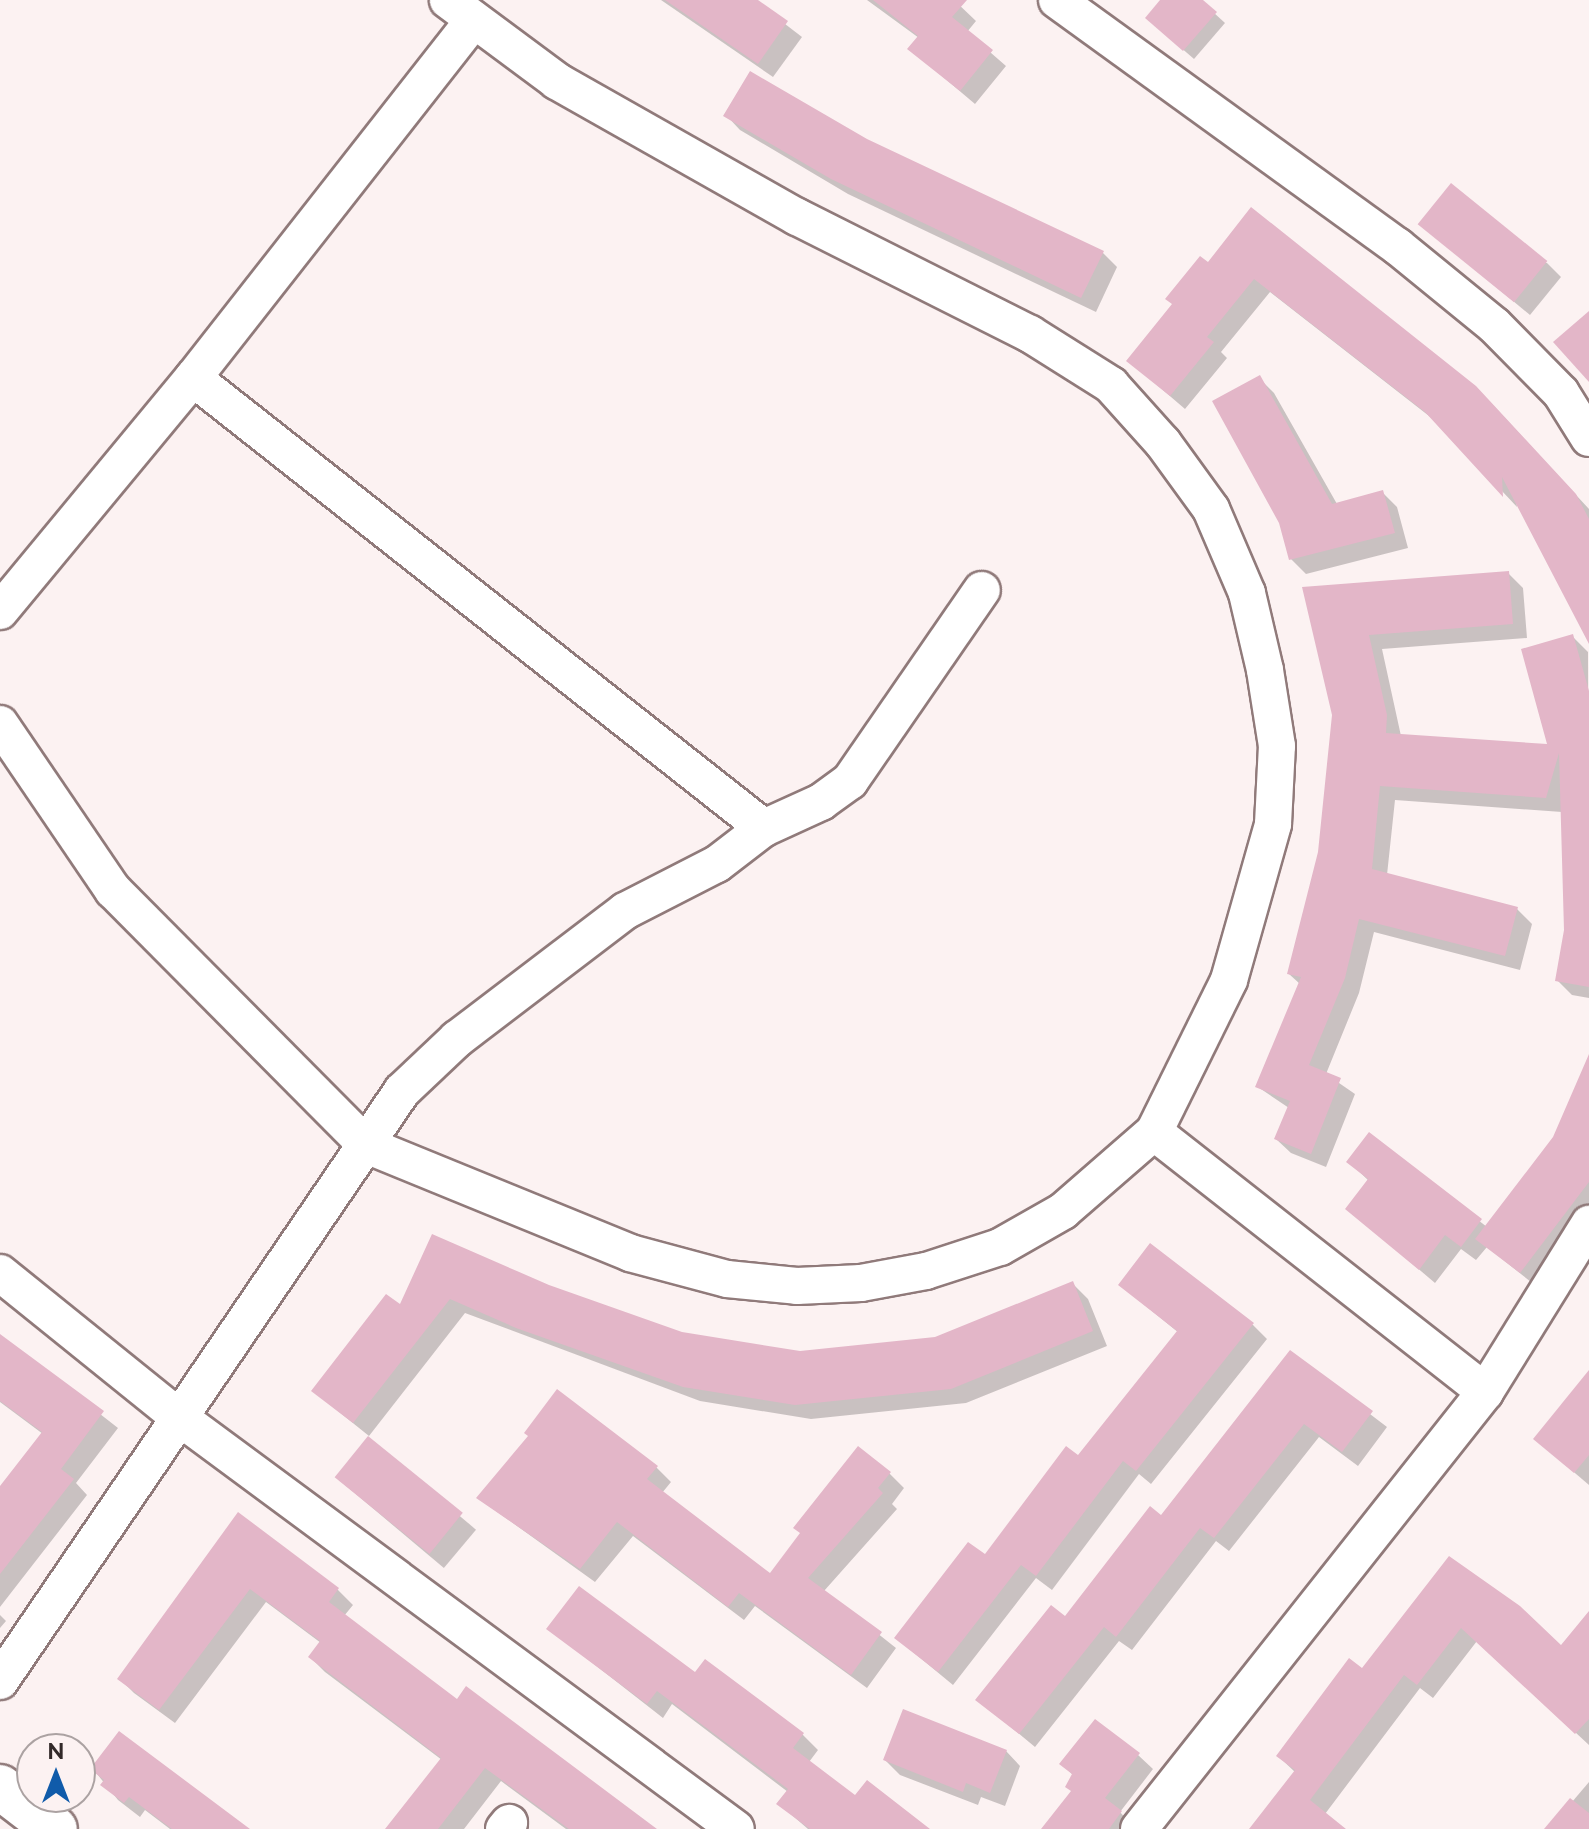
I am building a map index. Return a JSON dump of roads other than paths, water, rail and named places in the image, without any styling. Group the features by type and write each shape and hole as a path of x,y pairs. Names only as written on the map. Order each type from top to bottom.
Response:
{"street":[{"path":"1057,0 1397,246 1494,325 1561,393 1589,438"},
{"path":"0,611 193,378 461,10 557,81 797,217 1030,334 1111,385 1163,443 1211,509 1247,593 1265,670 1277,746 1273,824 1229,980 1154,1132 1063,1211 1000,1247 926,1271 861,1283 797,1286 727,1279 630,1253 366,1145 113,890 0,724"},
{"path":"193,378 764,828"},
{"path":"0,1681 402,1091 457,1039 625,911 717,864 764,828 821,802 850,781 982,590"},
{"path":"1154,1132 1485,1392"},
{"path":"1139,1829 1485,1392 1589,1224"},
{"path":"0,1273 180,1418 736,1829"},
{"path":"0,1787 55,1829"}]}
